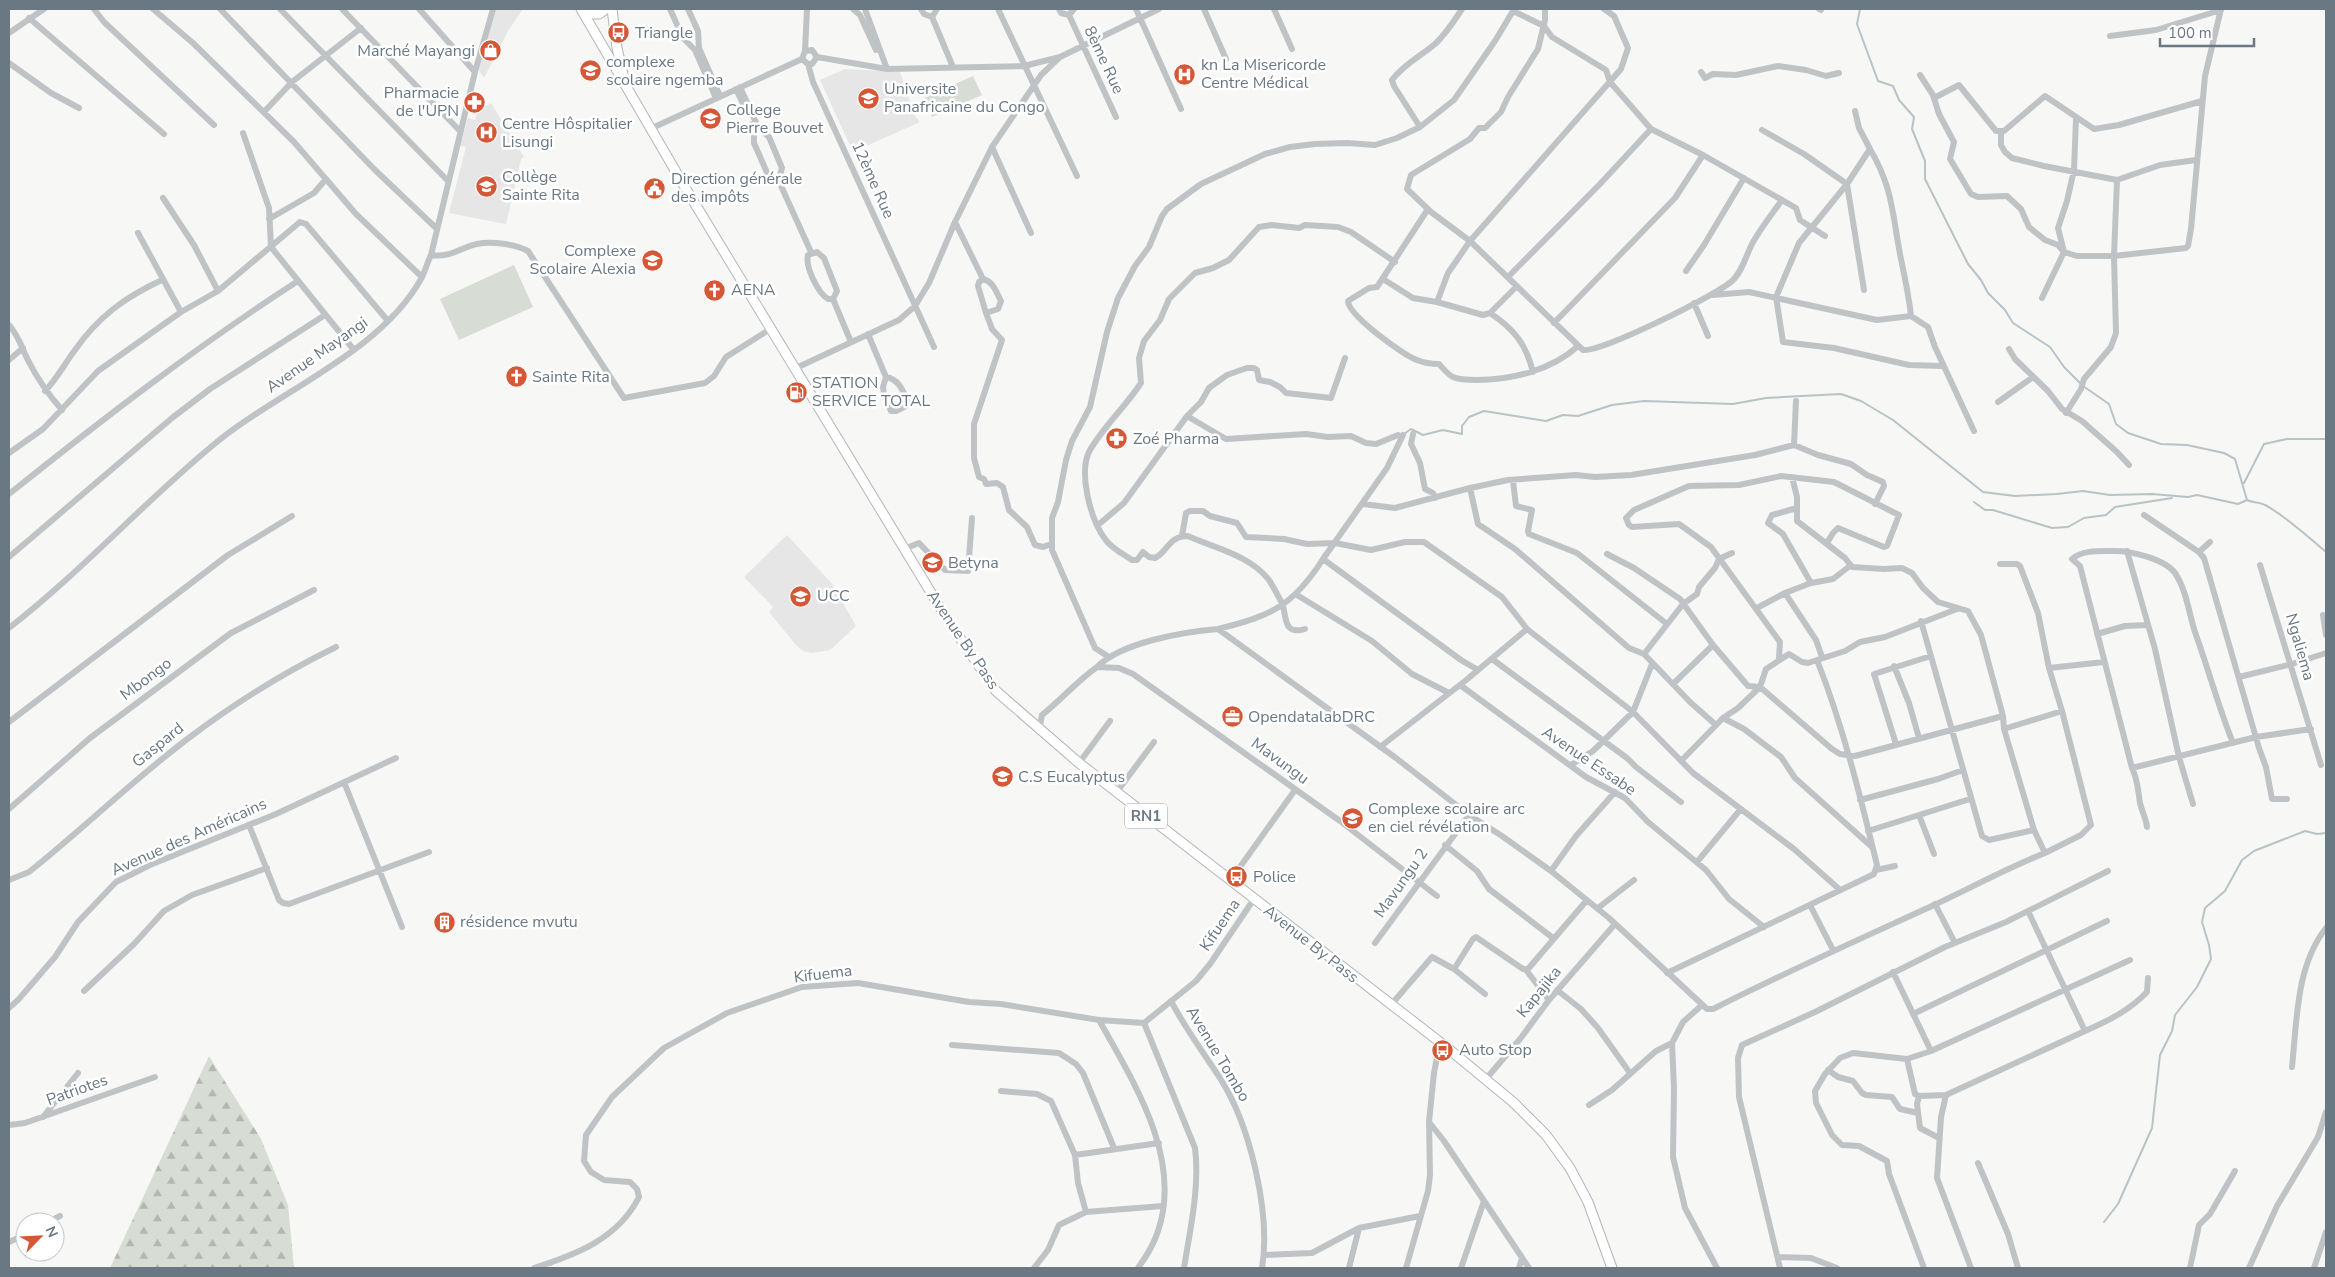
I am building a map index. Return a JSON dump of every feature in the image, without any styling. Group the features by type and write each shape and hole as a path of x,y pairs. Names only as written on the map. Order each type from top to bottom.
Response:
{"highway":[{"path":"582,12 596,15 606,9"},
{"path":"612,9 617,48 626,88"},
{"name":"Avenue By Pass","path":"582,12 650,129 904,549 979,670 996,691 1040,731 1116,793 1486,1079 1546,1135 1570,1168 1588,1202 1612,1268"}],"street":[{"path":"9,34 44,9"},
{"path":"94,9 104,22 214,125"},
{"path":"153,9 193,43 264,112 294,142 376,234 422,278"},
{"path":"220,9 374,169 436,228"},
{"path":"280,9 448,181"},
{"path":"342,9 460,131"},
{"path":"419,9 474,72"},
{"path":"487,9 492,12"},
{"path":"670,9 683,38 695,44"},
{"path":"688,9 698,31 695,44 718,97"},
{"path":"650,129 802,59 805,51 807,9"},
{"path":"853,9 863,12 880,60 886,66"},
{"path":"921,9 924,14 932,17 953,67"},
{"path":"932,17 937,9"},
{"path":"993,9 998,9 1077,176"},
{"path":"1059,9 1061,13 1069,15 1074,9"},
{"path":"1136,9 1181,109"},
{"path":"796,368 899,320 915,306 929,283 955,222 992,147 1034,88 1041,75 1060,57 1081,45 1159,9"},
{"path":"1204,9 1226,59"},
{"path":"1274,9 1292,49"},
{"path":"1420,127 1392,80 1407,65 1436,44 1462,9"},
{"path":"1545,9 1544,26 1538,49 1496,119 1485,128 1479,128 1470,139 1411,175 1407,189 1428,209 1470,241 1578,346 1588,351 1595,349 1694,304 1724,287 1737,275 1753,243 1782,200"},
{"path":"1437,302 1448,273 1470,241 1621,69 1628,48 1614,16 1604,9"},
{"path":"1109,657 1095,648 1051,544 1052,518 1058,502 1066,460 1072,441 1090,407 1107,332 1118,298 1135,266 1150,246 1162,216 1167,209 1200,184 1265,154 1290,147 1347,143 1375,145 1397,138 1420,127 1454,100 1495,41 1513,10 1544,26 1552,37 1606,70 1610,82 1651,129 1703,155 1796,208 1800,220 1825,236"},
{"path":"2110,36 2156,30 2221,10"},
{"path":"1920,75 1934,98 1939,114 1954,142 1950,159 1971,194 1978,197 2007,196 2020,209 2029,227 2046,240 2058,245 2064,252 2077,256 2114,256 2188,246 2207,61 2221,10"},
{"name":"Avenue Mayangi","path":"9,628 48,595 212,445 246,420 354,350 388,321 401,307 422,278 431,255 474,72 492,12"},
{"name":"8ème Rue","path":"1069,15 1081,45 1116,117"},
{"path":"29,18 164,134"},
{"path":"264,112 292,82 361,28"},
{"path":"805,51 812,50 816,57"},
{"path":"816,57 886,66 953,67 1024,66 1060,57"},
{"path":"802,59 808,64 815,61 816,57"},
{"path":"9,63 51,93 79,108"},
{"name":"12ème Rue","path":"808,64 813,82 934,347"},
{"path":"1701,72 1704,78 1708,78 1713,74 1736,75 1778,66 1806,70 1826,76 1839,73"},
{"path":"1934,98 1955,87 1962,87 1996,131 2012,127 2045,96 2076,119 2094,129 2104,128 2202,101"},
{"path":"738,88 756,128 754,143 768,175 777,177"},
{"path":"1856,111 1859,128 1886,178 1901,259 1908,282 1910,316"},
{"path":"2042,298 2064,252 2058,228 2074,170 2076,119"},
{"path":"756,128 770,137 782,168 777,177"},
{"path":"1508,277 1651,129"},
{"path":"1762,130 1804,154 1846,184 1864,290"},
{"path":"2001,131 2001,145 2012,158 2117,180 2160,165 2196,160"},
{"path":"243,133 266,197 271,247 354,350"},
{"path":"992,147 1030,233"},
{"path":"1870,149 1813,228 1799,243 1776,297 1783,342 1787,344 1834,348 1919,366 1943,366"},
{"path":"1554,323 1675,198 1703,155"},
{"path":"777,177 811,252"},
{"path":"1686,271 1704,245 1744,178"},
{"path":"269,219 314,193 326,179"},
{"path":"2066,413 2081,389 2084,379 2111,347 2116,333 2114,256 2117,180"},
{"path":"163,198 194,245 218,291"},
{"path":"1428,209 1377,287 1369,288 1347,303 1379,336 1416,360 1430,364 1440,364 1448,374 1459,379 1494,380 1533,372 1562,359 1578,346"},
{"path":"9,453 43,429 98,371 181,312 218,291 300,222 303,222 388,321"},
{"path":"955,222 982,280"},
{"path":"1305,630 1292,629 1284,622 1282,604 1270,581 1255,567 1226,551 1188,536 1182,536 1167,545 1158,557 1149,557 1143,552 1134,561 1109,543 1098,525 1086,494 1087,485 1084,478 1087,456 1091,448 1129,402 1141,382 1139,358 1144,341 1160,320 1169,299 1188,279 1201,270 1229,260 1259,227 1272,225 1299,228 1305,225 1345,229 1395,262"},
{"path":"138,233 181,312"},
{"path":"431,255 445,256 478,244 512,246 528,251 624,398 705,383 714,376 726,357 772,328"},
{"path":"811,252 816,252 824,258 836,291 833,299 851,342"},
{"path":"811,252 808,255 807,263 821,293 828,299 833,299"},
{"path":"1383,278 1413,298 1437,302 1483,315 1490,313 1517,286"},
{"path":"46,391 88,332 107,312 145,288 162,280"},
{"path":"982,280 978,286 986,313 992,328 1002,340 974,424 974,458 979,477 984,479 986,484 997,483 1003,487 1009,510 1027,527 1034,545 1043,547 1051,544"},
{"path":"982,280 989,280 1001,301 998,309 986,313"},
{"path":"9,494 127,400 152,384 230,325 298,281"},
{"path":"1708,296 1749,292 1877,320 1910,316 1928,327 1943,366 1974,431"},
{"path":"1694,304 1708,336"},
{"path":"1490,313 1507,324 1523,344 1533,372"},
{"path":"9,557 172,418 210,389 325,316"},
{"path":"10,327 46,391 62,410"},
{"path":"868,334 886,378 883,387 884,394 892,411 896,411 906,406 908,402 900,386 891,378 886,378"},
{"path":"9,360 23,348"},
{"path":"2008,349 2066,413 2082,421 2117,452 2129,466"},
{"path":"1098,525 1124,504 1187,416 1216,382 1227,375 1247,368 1254,368 1258,370 1259,380 1270,382 1280,387 1286,393 1331,398 1345,358"},
{"path":"1998,402 2033,377"},
{"path":"1794,444 1796,401"},
{"path":"1040,731 1042,715 1062,700 1082,678 1109,657 1134,645 1255,620 1297,595 1387,468 1400,435 1376,444 1366,443 1351,436 1328,437 1306,434 1226,438 1196,419 1187,416"},
{"path":"1413,434 1411,444 1420,462 1425,489 1433,493 1434,498"},
{"path":"1363,504 1395,508 1470,488 1525,478 1576,475 1595,477 1631,475 1755,455 1794,444 1818,455 1851,464 1867,475 1883,482 1884,486 1875,504"},
{"path":"1779,658 1780,642 1711,546 1679,524 1632,527 1626,518 1634,510 1689,486 1739,485 1774,476 1817,478 1834,482 1899,515 1887,546 1884,547 1838,528 1832,533 1827,543"},
{"path":"1792,477 1796,490 1797,521 1827,543 1850,565 1866,569 1902,568 1912,573 1934,598 1968,611 1979,630 2003,716 2004,729 2034,830 2045,853"},
{"path":"1513,481 1516,506 1532,510 1528,531 1530,534 1576,553 1667,624"},
{"path":"1470,488 1478,524 1521,554 1630,648 1644,654 1652,664 1659,668 1716,725"},
{"path":"1797,508 1772,515 1768,523 1783,534 1811,583"},
{"path":"1182,536 1186,513 1190,511 1203,511 1210,516 1238,523 1246,537 1284,539 1307,544 1335,543 1371,550 1405,542 1424,542 1502,597 1527,629 1633,712 1707,785 1794,849 1839,889"},
{"path":"2144,515 2199,552 2204,558 2266,767 2272,799 2287,799"},
{"path":"9,722 228,556 292,516"},
{"path":"904,549 919,543 945,570 968,571 972,518"},
{"path":"2199,552 2210,542"},
{"path":"2127,550 2162,679 2179,757 2193,804"},
{"path":"2147,827 2140,803 2138,781 2132,768 2080,566 2072,559 2079,554 2127,550 2167,566 2175,574 2184,592 2204,656 2214,697 2233,743"},
{"path":"1644,654 1683,604 1697,594 1699,587 1715,568 1719,559 1732,553"},
{"path":"1607,554 1646,575 1671,592 1683,604 1713,645 1748,686 1760,687 1832,749 1850,756 2003,716"},
{"path":"1323,559 1461,660 1478,670"},
{"path":"1218,629 1380,747 1468,815 1502,836 1551,871 1598,908 1702,1005 1713,1009 1761,984 1807,965 1832,950 2045,853 2081,835 2091,825 2049,668 2038,614 2020,566 2017,564 2000,564"},
{"path":"1757,608 1785,593 1811,583 1833,579 1850,565"},
{"name":"Ngaliema","path":"2260,565 2322,765"},
{"name":"Mbongo","path":"9,809 90,738 230,633 314,590"},
{"path":"1667,973 1810,905 1839,889 1874,874 1876,870 1877,865 1873,847 1850,756 1819,659 1816,640 1785,593"},
{"path":"1297,595 1372,641 1412,674 1449,693"},
{"path":"1681,761 1723,718 1738,708 1760,687 1766,669 1779,658 1789,654 1802,662 1819,659 1845,651 1860,642 1885,637 1921,621 1958,608"},
{"path":"2323,615 2326,636"},
{"path":"1921,621 1970,799 1984,839 1989,840 2034,830"},
{"path":"2097,634 2125,626 2148,625"},
{"path":"1380,747 1460,685 1527,629"},
{"path":"1673,684 1713,645"},
{"name":"Gaspard","path":"9,880 29,872 163,759 224,712 298,666 336,647"},
{"path":"2239,677 2292,664 2326,653"},
{"path":"1896,744 1874,674 1894,666 1931,656"},
{"path":"1492,659 1627,758 1681,802"},
{"path":"2049,668 2104,662"},
{"path":"1571,765 1604,741 1633,712 1652,664"},
{"path":"1894,666 1919,738"},
{"name":"Mavungu","path":"1097,668 1118,668 1133,674 1340,821 1438,896"},
{"name":"Avenue Essabe","path":"1460,685 1586,777 1625,798 1648,822 1712,876 1729,899 1764,927"},
{"path":"2004,729 2062,711"},
{"path":"1723,718 1744,729 1782,757 1795,778 1873,847"},
{"path":"1079,763 1110,721"},
{"path":"2132,768 2256,737 2311,729"},
{"path":"1116,793 1154,742"},
{"name":"Avenue des Américains","path":"9,1008 55,956 78,922 116,882 150,865 250,825 396,758"},
{"path":"1860,800 1938,779 1963,770"},
{"path":"344,782 402,927"},
{"path":"1230,881 1295,790"},
{"path":"1551,871 1576,836 1615,792"},
{"path":"1868,830 1970,799"},
{"path":"1697,862 1740,810"},
{"name":"Mavungu 2","path":"1374,943 1468,815"},
{"path":"1919,816 1934,854"},
{"path":"250,825 279,900 283,904 289,904 429,852"},
{"path":"1445,845 1477,871 1489,889 1553,938"},
{"path":"1876,870 1895,866"},
{"path":"84,991 134,944 164,911 192,895 266,868"},
{"path":"1780,1268 1739,1097 1739,1051 1742,1045 2108,872"},
{"path":"1598,908 1634,880"},
{"name":"Kifuema","path":"534,1268 576,1254 612,1232 634,1207 639,1197 637,1189 630,1182 604,1180 591,1172 584,1161 586,1135 612,1097 664,1048 728,1014 802,987 858,983 969,1002 1001,1004 1099,1020 1144,1023 1191,986 1210,964 1254,899"},
{"path":"1525,970 1587,900"},
{"path":"1936,904 1955,943"},
{"path":"1810,905 1832,950"},
{"path":"2028,911 2085,1031"},
{"path":"1912,1014 2107,921"},
{"name":"Kapajika","path":"1486,1079 1520,1039 1557,990 1615,924"},
{"path":"2292,1067 2303,977 2310,954 2326,928"},
{"path":"1454,969 1472,939 1476,937 1525,970 1549,1000"},
{"path":"1390,1006 1432,957 1454,969 1485,994"},
{"path":"1924,1268 1889,1174 1887,1161 1859,1146 1842,1145 1832,1135 1822,1117 1816,1103 1815,1091 1828,1070 1840,1058 1853,1053 1907,1060 1931,1051 2130,960"},
{"path":"1893,972 1931,1051"},
{"path":"1919,1096 1946,1095 2116,1016 2147,992 2148,978"},
{"path":"1557,990 1581,1009 1608,1039 1630,1073"},
{"name":"Avenue Tombo","path":"1171,1000 1201,1053 1220,1078 1244,1129 1258,1176 1264,1255 1262,1268"},
{"path":"1702,1005 1684,1022 1672,1043 1674,1088 1673,1157 1684,1208 1717,1268"},
{"path":"1099,1020 1133,1080 1159,1142 1163,1178 1163,1206 1158,1233 1138,1268"},
{"path":"1144,1023 1195,1148 1196,1170 1184,1268"},
{"path":"1406,1268 1430,1175 1429,1122 1434,1073 1440,1042"},
{"path":"1589,1105 1612,1090 1656,1051 1672,1043"},
{"path":"952,1045 1059,1053 1076,1064 1083,1073 1114,1148"},
{"path":"1907,1060 1914,1090 1919,1096 1918,1113 1920,1128 1939,1138"},
{"path":"1828,1070 1838,1077 1853,1081 1862,1093 1892,1097 1900,1109 1918,1113"},
{"path":"43,1117 78,1073"},
{"name":"Patriotes","path":"9,1125 43,1117 155,1077"},
{"path":"1001,1091 1037,1094 1051,1101 1075,1155 1078,1183 1086,1212"},
{"path":"1946,1095 1940,1117 1936,1170 1938,1185 1971,1268"},
{"path":"2249,1268 2277,1206 2318,1137 2326,1112"},
{"path":"1429,1122 1444,1141 1529,1268"},
{"path":"1075,1155 1159,1142"},
{"path":"1978,1163 2008,1234 2018,1268"},
{"path":"2190,1268 2199,1225 2210,1214 2235,1171"},
{"path":"1461,1268 1484,1201"},
{"path":"1034,1268 1048,1250 1059,1224 1086,1212 1163,1206"},
{"path":"1264,1255 1312,1253 1360,1228 1420,1216"},
{"path":"1349,1268 1360,1228"},
{"path":"2314,1268 2326,1232"},
{"path":"1778,1257 1811,1258 1838,1268"},
{"path":"1519,1268 1522,1258"}],"shaded area":[{"name":"Marché Mayangi","path":"495,9 523,9 508,31 484,78 479,70"},
{"name":"Universite Panafricaine du Congo","path":"845,69 900,72 915,116 920,122 853,152 820,80"},
{"name":"Collège Sainte Rita","path":"491,103 524,157 521,159 506,224 449,213 466,147 460,146 468,118 475,120 477,112"},
{"name":"UCC","path":"787,535 833,585 856,626 830,650 812,653 803,651 769,612 773,607 744,577"}],"green space":[{"path":"973,76 982,95 932,117 924,98"},
{"path":"514,265 533,307 459,340 440,299"},
{"path":"209,1056 261,1139 288,1205 294,1268 110,1268"}],"waterway":[{"path":"1860,9 1857,24 1878,81 1893,86 1899,100 1914,117 1912,129 1925,161 1925,179 1968,264 1981,280 1988,293 2005,310 2013,323 2050,347 2064,367 2080,383"},
{"path":"2083,386 2109,404 2116,424 2128,433 2161,444 2187,445 2224,453 2235,459 2247,500"},
{"path":"1404,434 1411,429 1423,435 1443,430 1462,434 1462,426 1469,417 1484,411 1546,421 1563,415 1578,416 1612,405 1644,401 1733,404 1766,398 1841,394 1861,401 1893,420 1983,492 2015,496 2083,491 2110,495 2152,494 2188,497 2197,495 2238,504 2247,500"},
{"path":"2244,483 2264,444 2287,439 2326,439"},
{"path":"1974,502 1985,510 1993,510 2052,528 2068,527 2084,518 2106,515 2115,507 2172,498"},
{"path":"2247,500 2263,504 2272,509 2326,552"},
{"path":"2104,1222 2118,1204 2152,1128 2160,1055 2172,1031 2175,1015 2197,987 2211,959 2202,922 2205,908 2225,891 2242,860 2254,851 2305,831 2317,834 2326,833"}],"place":[{"name":"Triangle","path":"619,33"},
{"name":"Marché Mayangi","path":"491,51"},
{"name":"complexe scolaire ngemba","path":"590,71"},
{"name":"kn La Misericorde Centre Médical","path":"1185,74"},
{"name":"Universite Panafricaine du Congo","path":"868,98"},
{"name":"Pharmacie de l'UPN","path":"475,102"},
{"name":"College Pierre Bouvet","path":"710,119"},
{"name":"Centre Hôspitalier Lisungi","path":"486,133"},
{"name":"Collège Sainte Rita","path":"486,186"},
{"name":"Direction générale des impôts","path":"655,188"},
{"name":"Complexe Scolaire Alexia","path":"652,260"},
{"name":"AENA","path":"715,290"},
{"name":"Sainte Rita","path":"516,377"},
{"name":"STATION SERVICE TOTAL","path":"796,392"},
{"name":"Zoé Pharma","path":"1117,439"},
{"name":"Betyna","path":"932,563"},
{"name":"UCC","path":"801,596"},
{"name":"OpendatalabDRC","path":"1232,717"},
{"name":"C.S Eucalyptus","path":"1002,777"},
{"name":"Complexe scolaire arc en ciel révélation","path":"1352,818"},
{"name":"Police","path":"1237,877"},
{"name":"résidence mvutu","path":"444,922"},
{"name":"Auto Stop","path":"1443,1050"}]}
